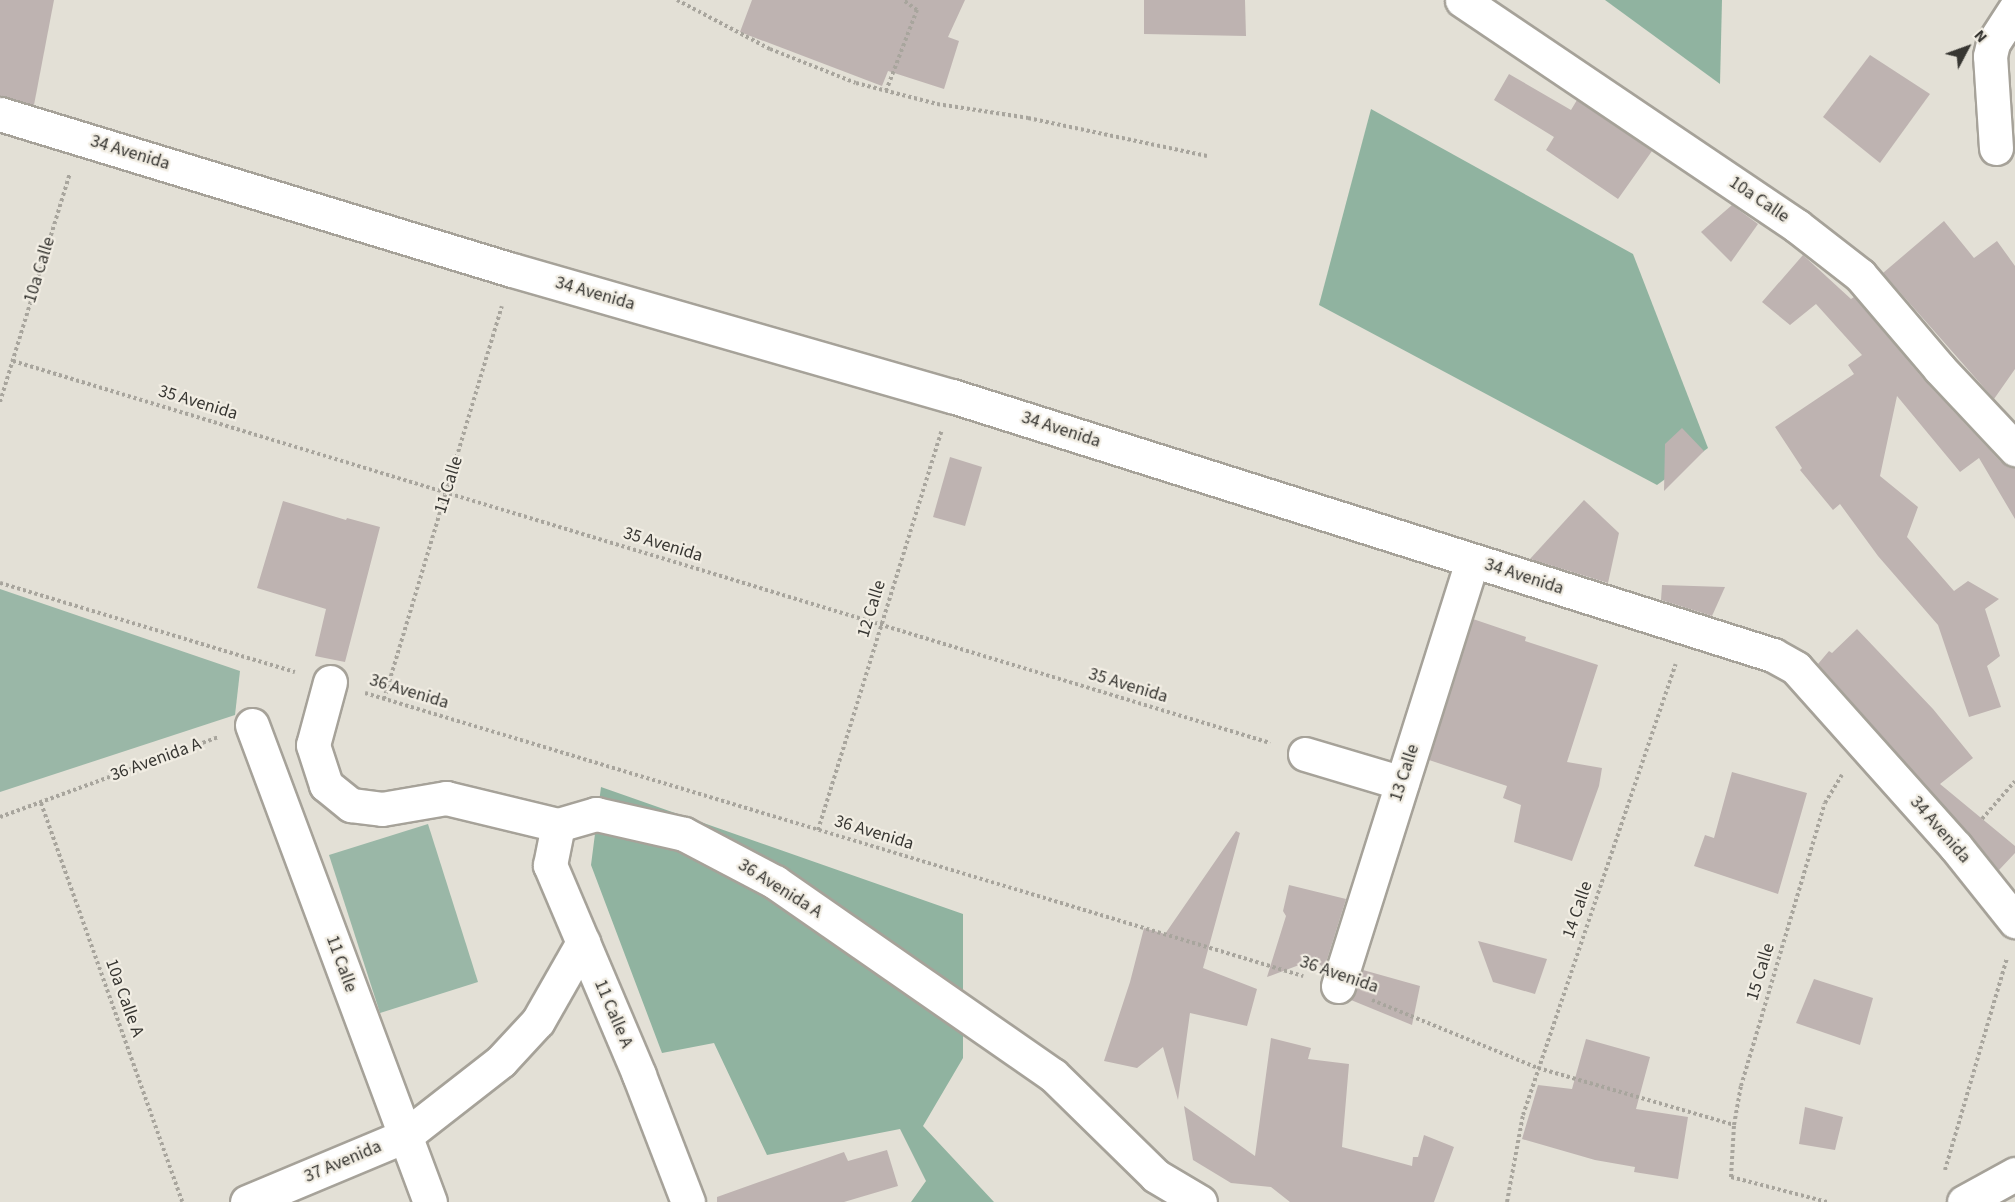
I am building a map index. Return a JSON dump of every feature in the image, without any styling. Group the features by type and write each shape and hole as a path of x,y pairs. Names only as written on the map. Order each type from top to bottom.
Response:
{"street":[{"name":"10a Calle","path":"1462,0 1797,226 1860,275 1940,369 2015,449"},
{"path":"1996,148 1990,56 1993,43 2015,9"},
{"name":"34 Avenida","path":"0,114 512,270 952,396 1773,655 1796,668 1956,847 2015,921"},
{"name":"13 Calle","path":"1338,986 1472,561"},
{"name":"36 Avenida A","path":"330,682 313,745 326,785 351,805 382,809 446,798 558,825 596,814 684,834 775,882 1053,1076 1156,1176 1187,1198"},
{"name":"11 Calle","path":"252,725 430,1202"},
{"path":"1305,754 1402,783"},
{"name":"11 Calle A","path":"558,825 550,865 639,1076 688,1202"},
{"name":"37 Avenida","path":"247,1202 405,1136 501,1061 538,1021 583,942"},
{"path":"1953,1191 2015,1174"}],"path":[{"path":"677,0 770,49 856,83 936,104 1028,118 1207,156"},
{"path":"886,91 917,10 903,0"},
{"name":"10a Calle","path":"0,402 81,138"},
{"name":"11 Calle","path":"384,699 512,270"},
{"name":"35 Avenida","path":"13,361 1305,754"},
{"name":"12 Calle","path":"818,830 952,396"},
{"name":"36 Avenida","path":"0,583 1338,986 1538,1068 1734,1125"},
{"name":"14 Calle","path":"1507,1202 1519,1127 1688,629"},
{"name":"36 Avenida A","path":"0,817 252,725"},
{"name":"15 Calle","path":"1827,1202 1731,1177 1734,1125 1741,1086 1825,803 1840,780"},
{"path":"1956,847 2015,781"},
{"name":"10a Calle A","path":"41,802 182,1202"},
{"path":"1953,1191 2008,953"}],"green space":[{"path":"1605,0 1722,0 1720,84"},
{"path":"1371,109 1633,254 1708,448 1657,485 1319,305"},
{"path":"0,589 240,671 235,715 0,792"},
{"path":"601,787 963,914 963,1058 923,1126 994,1202 911,1202 926,1181 900,1129 767,1155 714,1043 662,1053 591,865"},
{"path":"428,824 478,982 380,1013 329,855"}],"building":[{"path":"0,0 54,0 34,105 0,96"},
{"path":"752,0 965,0 948,37 959,41 944,89 888,71 882,86 740,32"},
{"path":"1144,0 1245,0 1246,36 1144,34"},
{"path":"1870,55 1930,94 1880,163 1823,117"},
{"path":"1509,74 1571,110 1577,100 1652,151 1618,199 1546,150 1554,137 1494,100"},
{"path":"1732,205 1758,224 1731,262 1701,232"},
{"path":"1944,221 1974,258 1997,241 2015,266 2015,369 1994,399 1883,273"},
{"path":"1803,255 1851,299 1854,297 1926,382 2001,462 2015,467 2015,519 1979,458 1960,472 1897,396 1880,476 1918,507 1907,537 1954,591 1968,581 1999,599 1985,609 2000,656 1987,666 2001,707 1969,717 1938,625 1878,556 1840,504 1833,510 1800,470 1802,468 1775,427 1854,374 1848,365 1862,355 1816,304 1790,325 1762,302"},
{"path":"1682,428 1704,451 1664,491 1665,444"},
{"path":"950,457 982,467 965,526 933,517"},
{"path":"1584,500 1619,533 1608,583 1530,559"},
{"path":"283,501 346,520 347,518 380,527 345,662 315,656 326,609 257,588"},
{"path":"1662,585 1725,587 1712,616 1661,600"},
{"path":"1473,619 1526,637 1525,641 1598,665 1567,762 1602,768 1599,786 1572,861 1514,842 1521,805 1503,798 1507,786 1429,760"},
{"path":"1857,629 1933,709 1973,758 1940,784 2015,846 2015,853 1999,870 1818,664 1829,651 1832,653"},
{"path":"1732,772 1807,793 1778,894 1694,866 1705,835 1714,838"},
{"path":"1236,831 1240,833 1203,968 1257,989 1247,1026 1190,1013 1178,1100 1163,1047 1137,1068 1104,1061 1130,982 1144,928 1165,934"},
{"path":"1289,885 1346,899 1324,969 1315,959 1267,977 1286,916 1283,911"},
{"path":"1478,941 1547,959 1535,994 1493,982"},
{"path":"1363,970 1420,986 1412,1025 1351,1000"},
{"path":"1814,979 1873,998 1860,1045 1796,1023"},
{"path":"1271,1038 1311,1048 1308,1059 1349,1064 1342,1147 1412,1166 1413,1157 1418,1157 1424,1135 1454,1147 1434,1202 1290,1202 1271,1187 1231,1183 1193,1160 1184,1106 1255,1156"},
{"path":"1586,1039 1650,1057 1636,1109 1688,1117 1678,1179 1634,1172 1635,1167 1595,1160 1522,1139 1538,1085 1572,1089"},
{"path":"1805,1107 1843,1117 1835,1150 1799,1144"},
{"path":"887,1150 898,1186 844,1202 717,1202 717,1197 844,1152 848,1161"}]}
